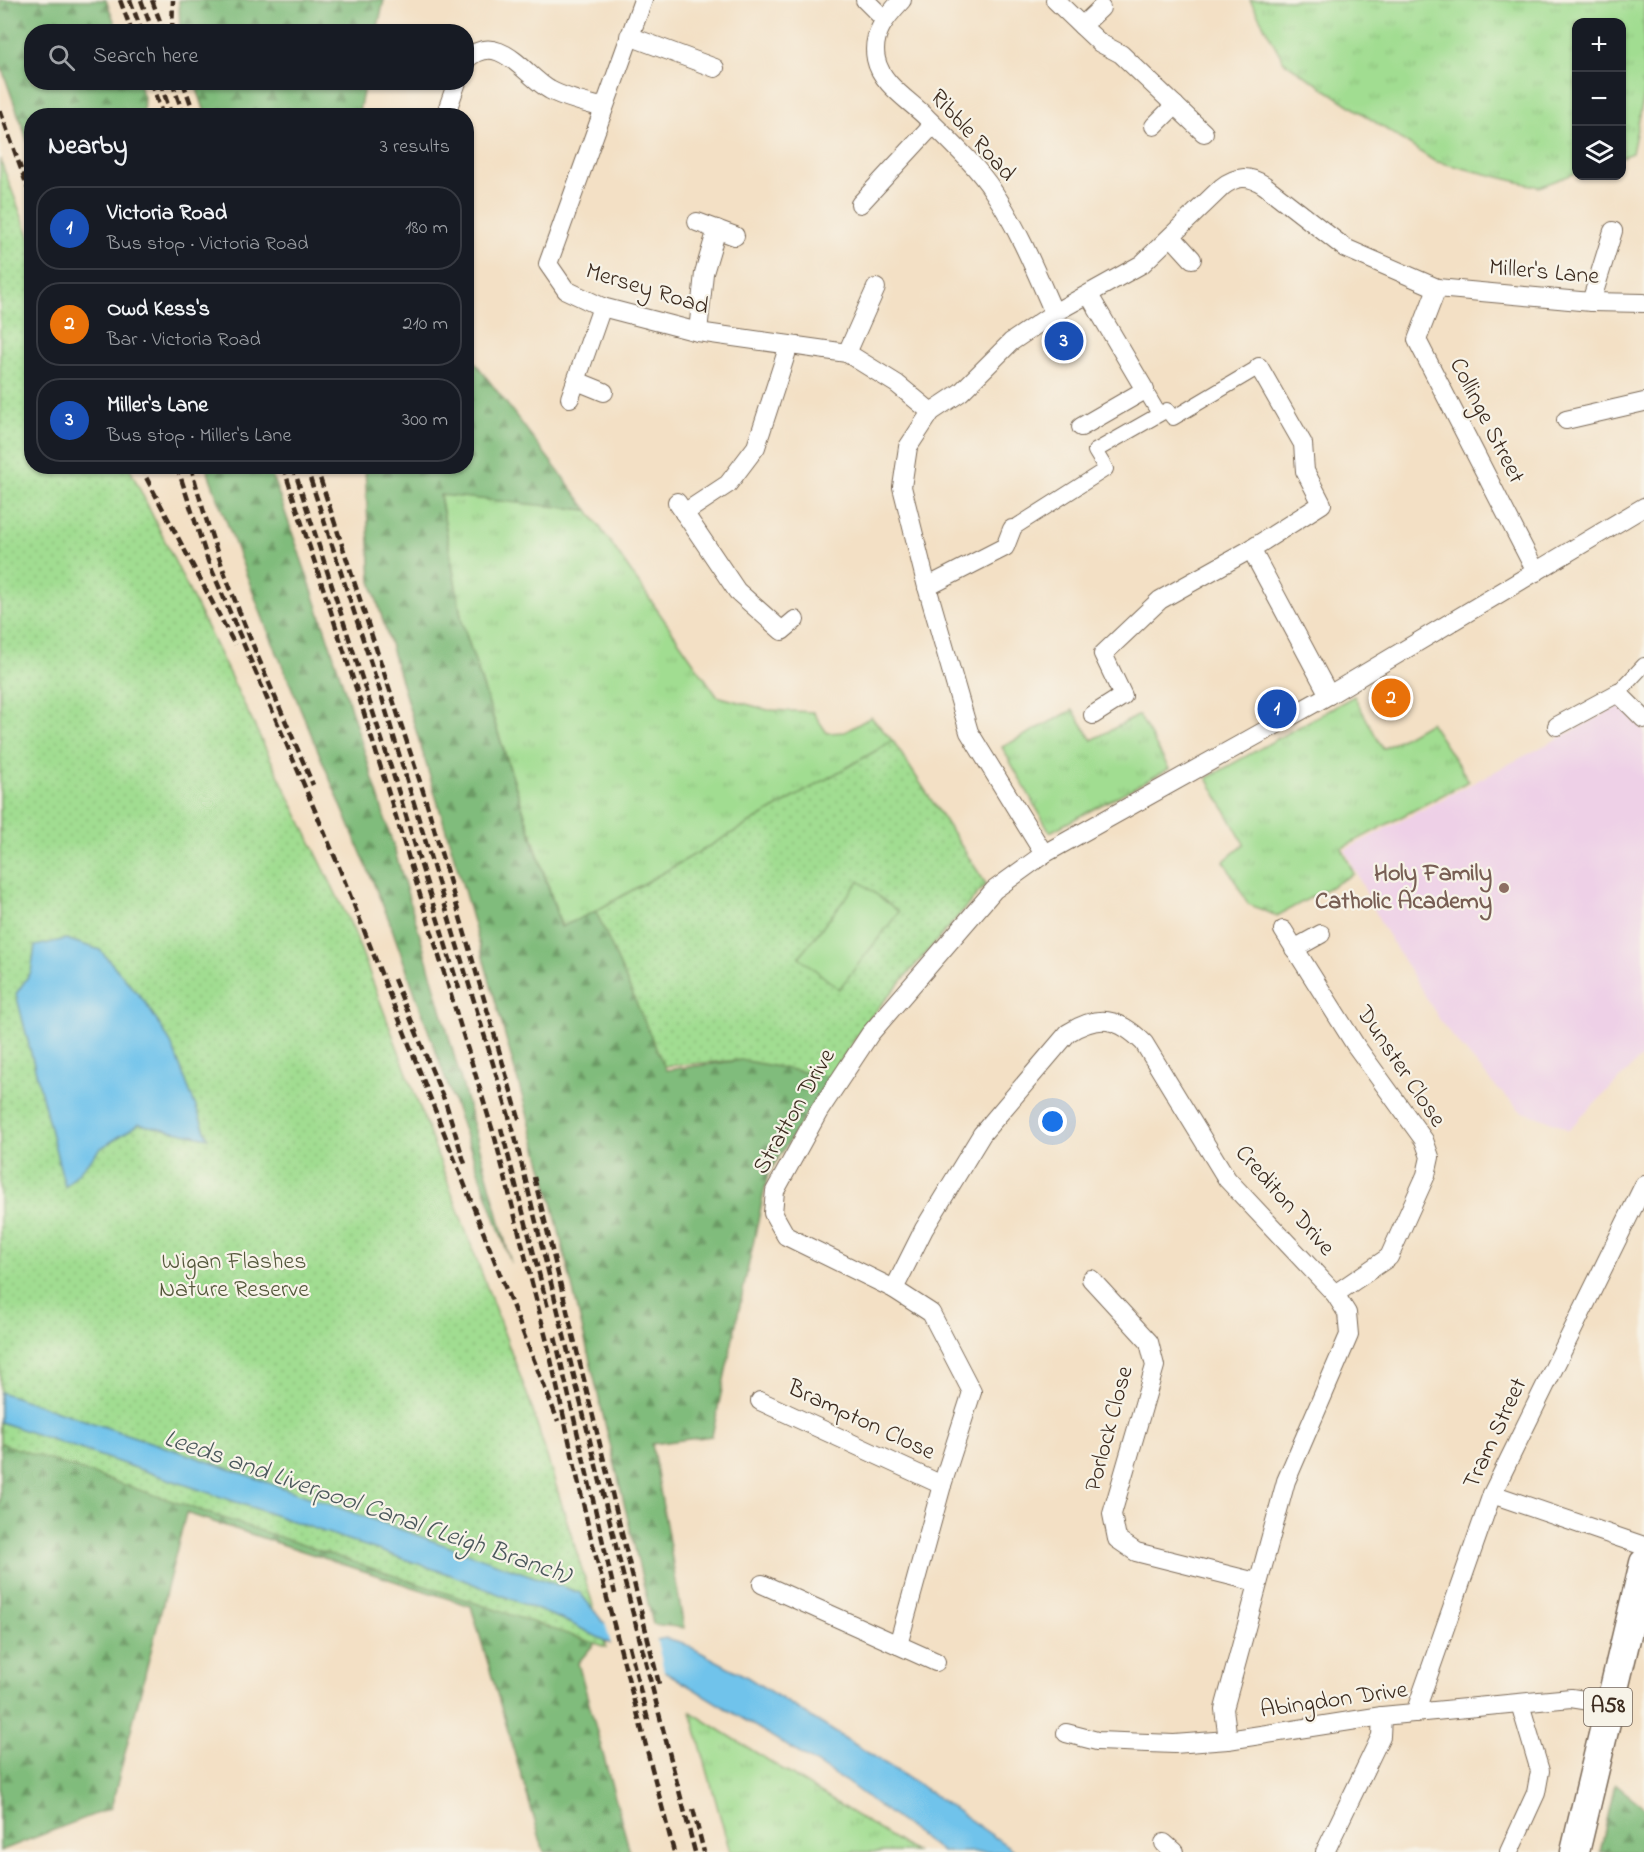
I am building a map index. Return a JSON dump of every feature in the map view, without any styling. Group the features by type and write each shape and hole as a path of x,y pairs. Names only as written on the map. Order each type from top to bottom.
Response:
{"main road":[{"name":"A58","path":"1575,1852 1644,1563"}],"street":[{"name":"Mersey Road","path":"643,0 548,264 566,290 602,307 698,332 847,353 897,384 931,412"},
{"path":"866,0 884,19"},
{"name":"Ribble Road","path":"902,0 884,19 875,37 876,60 885,79 933,125 993,190 1034,267 1054,313"},
{"path":"1055,0 1100,43 1121,54 1204,133"},
{"path":"1082,26 1101,8"},
{"path":"629,36 715,68"},
{"path":"474,53 494,51 510,56 549,89 604,108"},
{"path":"448,108 454,90"},
{"path":"1154,126 1175,105"},
{"path":"860,204 933,125"},
{"name":"Miller's Lane","path":"1044,854 969,732 927,587 902,487 908,447 931,412 962,392 1011,342 1054,313 1142,264 1230,181 1237,178 1251,178 1263,185 1345,248 1437,288 1591,302 1644,303"},
{"path":"697,222 735,236"},
{"path":"698,332 704,273 717,229"},
{"path":"1591,302 1613,231"},
{"path":"1172,237 1192,259"},
{"path":"847,353 876,288"},
{"name":"Collinge Street","path":"1437,288 1417,340 1536,572"},
{"path":"1089,295 1159,414"},
{"path":"602,307 573,390 604,392"},
{"path":"789,345 756,447 728,484 680,507 737,591 782,630 795,620"},
{"path":"927,587 1005,547 1012,529 1106,469 1095,451 1167,410 1173,418 1258,367 1303,444 1305,471 1322,504 1251,549 1160,600 1103,654 1123,696 1093,715"},
{"path":"1081,427 1145,390"},
{"path":"1566,420 1644,402"},
{"name":"Stratton Drive","path":"898,1645 942,1485 972,1392 932,1313 894,1289 786,1236 773,1213 775,1191 819,1111 870,1034 994,890 1044,854 1329,695 1644,507"},
{"path":"1251,549 1329,695"},
{"path":"1557,726 1618,693 1644,665"},
{"path":"1618,693 1644,719"},
{"name":"Dunster Close","path":"1283,930 1356,1046 1424,1140 1430,1157 1426,1175 1389,1257 1335,1294"},
{"path":"1294,949 1321,934"},
{"name":"Crediton Drive","path":"894,1289 924,1229 982,1134 1068,1033 1086,1022 1110,1021 1131,1030 1144,1042 1227,1179 1335,1294 1347,1313 1349,1335 1286,1481 1256,1582 1224,1708 1228,1740"},
{"name":"Tram Street","path":"1414,1713 1492,1494 1643,1187"},
{"name":"Porlock Close","path":"1091,1279 1149,1342 1155,1366 1112,1514 1118,1539 1136,1552 1256,1582"},
{"name":"Brampton Close","path":"760,1401 942,1485"},
{"path":"1492,1494 1644,1546"},
{"path":"762,1584 936,1662"},
{"name":"Abingdon Drive","path":"1066,1733 1097,1741 1174,1744 1228,1740 1382,1716 1571,1698 1609,1704"},
{"path":"1509,1852 1536,1793 1540,1771 1520,1704"},
{"path":"1325,1852 1381,1736 1382,1716"}],"shaded area":[{"name":"Holy Family Catholic Academy","path":"1620,706 1644,731 1644,1055 1568,1130 1558,1124 1521,1111 1494,1085 1443,1025 1383,927 1345,850"}],"green space":[{"path":"0,0 106,0 115,24 24,24 24,90 141,90 144,97 143,108 24,108 24,131 0,63"},
{"path":"179,0 384,0 379,24 180,24"},
{"path":"1250,0 1644,0 1644,95 1632,153 1626,155 1626,18 1572,18 1572,175 1539,187 1434,161 1284,62"},
{"path":"198,90 364,90 360,108 204,108"},
{"name":"Wigan Flashes Nature Reserve","path":"0,159 24,222 24,474 132,474 353,929 531,1405 606,1647 0,1443"},
{"path":"474,361 588,510 440,495 462,622 561,927 596,911 666,1070 742,1060 830,1077 768,1174 712,1436 652,1444 684,1628 653,1624 551,1198 464,890 371,581 365,474 474,474"},
{"path":"209,474 271,474 368,763 428,962 511,1263 389,920 265,624"},
{"path":"440,494 588,510 717,696 768,710 813,712 827,733 845,732 871,717 893,741 596,911 562,928 462,622"},
{"path":"1354,696 1383,749 1430,722 1469,781 1342,848 1354,874 1277,916 1248,904 1224,861 1244,844 1207,778"},
{"path":"1073,710 1092,740 1139,715 1169,769 1050,832 1002,747"},
{"path":"893,741 986,884 866,1022 830,1077 742,1060 664,1066 596,911"},
{"path":"859,881 899,912 839,989 799,957"},
{"path":"0,1423 599,1638 578,1663 630,1852 544,1852 471,1606 186,1513 111,1808 0,1851"},
{"path":"691,1712 915,1852 730,1852"},
{"path":"1615,1784 1644,1807 1644,1852 1600,1852"}],"water":[{"path":"66,939 100,950 145,1002 171,1043 208,1138 139,1124 101,1148 65,1187 16,994 31,972 35,946"},
{"name":"Leeds and Liverpool Canal (Leigh Branch)","path":"0,1392 204,1460 580,1593 603,1622 651,1641 666,1638 683,1643 747,1677 921,1786 1016,1852 942,1852 845,1781 666,1672 568,1622 451,1575 0,1422"}],"pier":[{"path":"604,1618 652,1638 656,1637 665,1675 612,1648"}],"railway":[{"path":"120,0 129,24"},
{"path":"130,0 139,24"},
{"path":"141,0 150,24"},
{"path":"152,0 161,24"},
{"path":"172,24 173,0"},
{"path":"154,90 160,108"},
{"path":"163,90 169,108"},
{"path":"175,90 181,108"},
{"path":"186,90 192,108"},
{"path":"0,110 24,178"},
{"path":"144,474 235,645"},
{"path":"180,474 208,561 337,862 558,1421"},
{"path":"193,474 230,588 313,785"},
{"path":"286,474 359,697 495,1138 547,1342 590,1534 674,1852"},
{"path":"296,474 394,777 460,992"},
{"path":"309,474 379,688 514,1133 625,1583 695,1852"},
{"path":"319,474 423,791 520,1122"},
{"path":"394,979 446,1104 465,1164"},
{"path":"501,1128 548,1308"},
{"path":"534,1177 659,1684"},
{"path":"555,1337 615,1594"},
{"path":"629,1646 649,1724"},
{"path":"693,1809 704,1852"}],"place":[{"name":"Miller's Lane","path":"1064,341"},
{"name":"Owd Kess's","path":"1391,698"},
{"name":"Victoria Road","path":"1277,709"},
{"name":"Holy Family Catholic Academy","path":"1504,888"}]}
